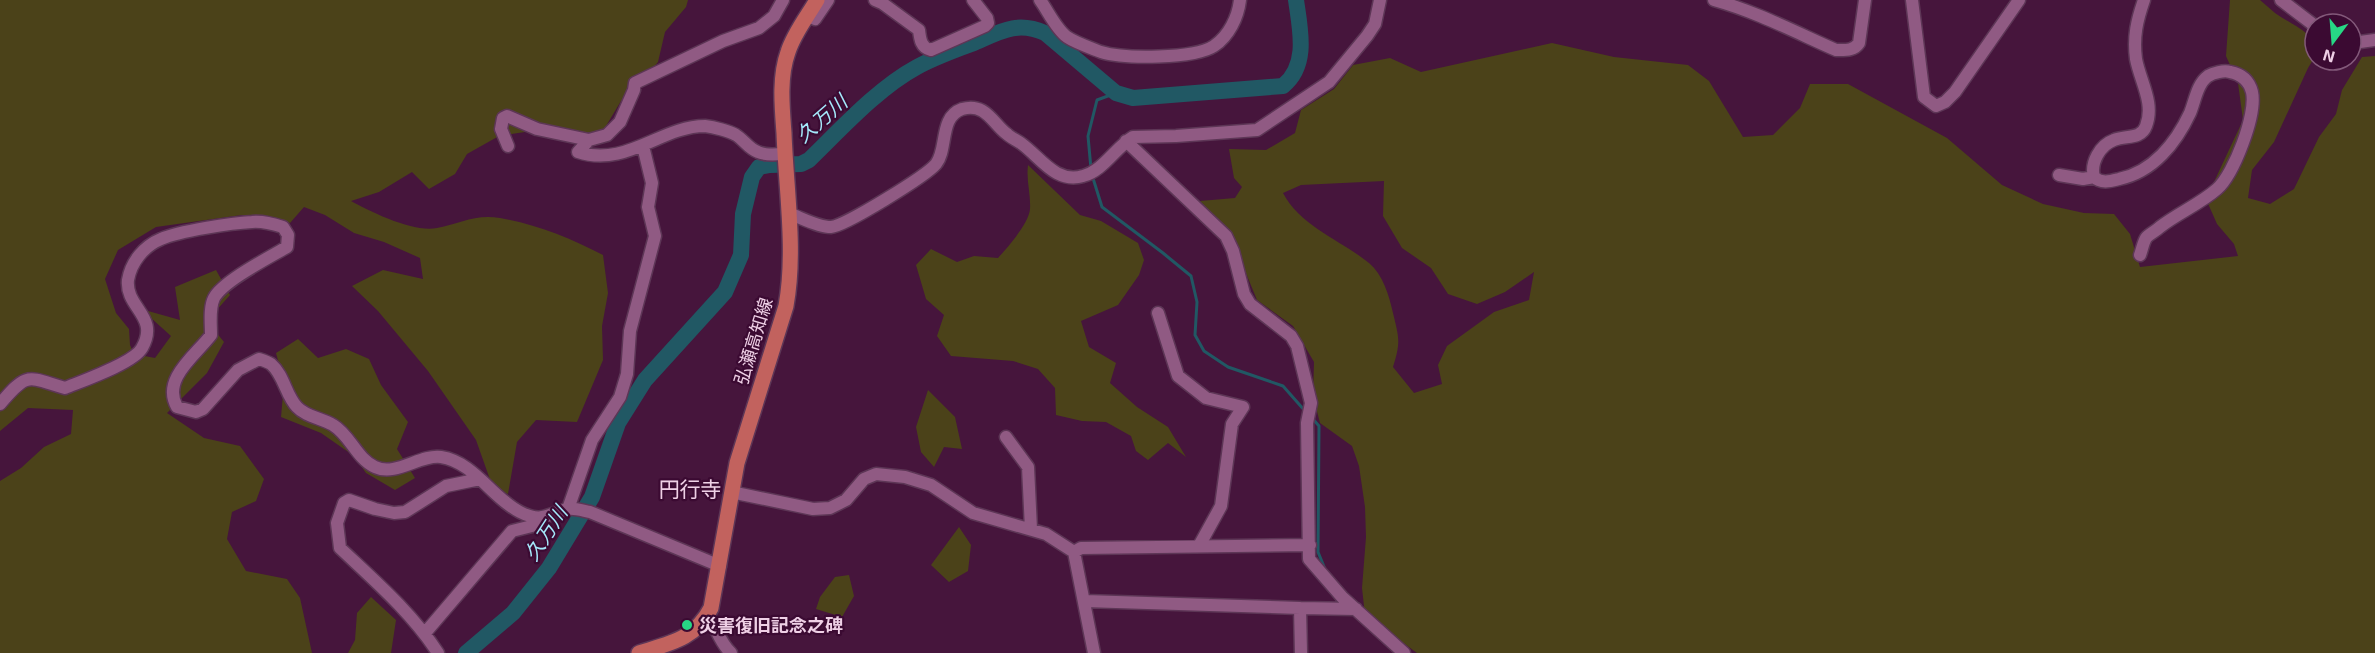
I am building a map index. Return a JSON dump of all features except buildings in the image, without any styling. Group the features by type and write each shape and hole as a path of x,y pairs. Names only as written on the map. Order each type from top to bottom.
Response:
{"main road":[{"name":"弘瀬高知線","path":"639,653 694,632 707,615 713,601 731,492 751,415 786,306 790,272 782,89 788,52 817,0"}],"street":[{"path":"508,146 501,129 503,118 507,116 537,129 589,140 607,135 620,122 634,90 635,82 759,27 774,16 783,0"},
{"path":"808,16 816,19 828,0"},
{"path":"875,0 919,30 920,40 924,47 931,50 988,23 987,18 973,0"},
{"path":"1040,0 1066,36 1102,52 1146,56 1196,54 1213,46 1225,37 1239,13 1240,0"},
{"path":"788,213 827,227 839,226 867,210 934,166 942,153 948,124 954,115 962,110 973,109 992,117 1007,135 1023,144 1043,165 1064,177 1084,176 1096,169 1133,137 1257,129 1329,82 1375,24 1380,0"},
{"path":"1714,0 1738,6 1836,50 1856,47 1859,43 1865,0"},
{"path":"1912,0 1924,97 1936,106 1945,102 1955,92 2019,0"},
{"path":"2140,255 2145,239 2215,191 2229,174 2242,143 2252,108 2252,93 2242,76 2228,71 2208,76 2199,88 2180,131 2168,150 2158,160 2122,179 2108,182 2097,181 2092,170 2094,160 2105,145 2114,140 2139,135 2146,129 2150,111 2136,60 2134,42 2135,24 2144,0"},
{"path":"2281,0 2303,17"},
{"path":"589,140 578,152 589,156 606,157 643,146 689,128 707,126 735,134 754,151 765,155 785,155"},
{"path":"1126,141 1226,236 1233,251 1244,294 1250,304 1291,336 1297,346 1310,408 1307,423 1309,559 1356,609 1404,653"},
{"path":"579,510 592,440 620,397 627,374 630,331 655,236 648,207 652,183 643,146"},
{"path":"2059,175 2083,179 2094,177"},
{"path":"0,404 14,387 27,380 36,378 65,388 120,364 142,348 147,326 146,319 129,293 128,279 135,260 145,249 161,239 186,232 251,222 269,223 283,227 288,235 287,248 245,272 221,289 214,298 211,311 211,335 179,371 172,393 177,407 196,412 203,409 238,370 259,359 271,364 294,405 302,412 332,424 342,431 362,457 374,467 386,470 441,457 459,464 520,513 539,518 579,510 720,566"},
{"path":"1158,313 1178,375 1206,398 1243,407 1232,424 1221,506 1199,546"},
{"path":"1006,437 1028,467 1031,529"},
{"path":"731,492 813,508 830,508 846,500 864,479 876,474 905,477 931,485 973,513 1046,534 1074,552 1094,653"},
{"path":"438,653 425,633 396,601 340,548 338,523 344,503 349,500 375,509 394,513 405,512 446,486 480,479"},
{"path":"425,633 512,531 532,526 539,518"},
{"path":"1074,552 1081,548 1310,545"},
{"path":"1085,601 1356,609"},
{"path":"1300,608 1300,653"},
{"path":"707,615 724,646 731,653"}],"shaded area":[{"path":"0,0 688,0 686,7 665,32 658,62 621,101 603,131 577,137 525,132 499,136 467,154 455,174 429,189 412,172 379,192 351,201 405,225 428,229 482,217 500,218 553,232 603,255 608,293 602,326 603,360 577,422 536,420 517,442 508,494 493,488 476,440 428,371 378,311 352,286 383,270 423,279 420,258 384,242 354,233 325,215 304,207 290,223 276,218 242,215 156,227 118,250 105,279 116,313 129,329 130,345 134,354 155,358 171,336 141,309 180,320 175,287 216,270 230,295 207,321 224,342 207,373 167,413 204,438 240,446 264,479 256,501 232,512 227,539 246,571 287,579 300,598 312,653 0,653 0,481 21,468 44,447 71,434 73,410 28,408 0,431"},
{"path":"2230,0 2260,0 2303,31 2303,72 2306,72 2274,142 2252,170 2248,198 2270,204 2294,189 2319,137 2336,114 2342,90 2353,72 2363,72 2363,57 2375,56 2375,653 1417,653 1365,615 1362,588 1366,537 1365,507 1359,466 1352,446 1320,423 1313,396 1314,362 1293,326 1257,300 1229,232 1200,201 1235,198 1242,187 1234,178 1229,149 1266,150 1295,133 1301,110 1334,89 1353,65 1390,58 1421,72 1552,43 1614,57 1688,65 1709,81 1743,137 1773,135 1800,108 1810,84 1848,84 1947,138 2002,185 2043,204 2084,213 2114,214 2130,234 2140,267 2238,256 2234,244 2217,224 2206,199 2243,120 2238,83 2226,56","holes":["1384,181 1383,216 1402,248 1431,268 1448,294 1477,304 1505,292 1534,272 1529,300 1494,312 1447,346 1438,365 1442,384 1414,393 1393,367 1398,334 1382,279 1369,263 1300,215 1283,193 1301,185"]},
{"path":"1028,165 1080,215 1101,221 1138,243 1144,260 1139,275 1118,305 1081,321 1089,347 1116,363 1110,383 1137,407 1168,427 1186,457 1168,443 1148,460 1136,451 1131,436 1106,422 1082,421 1056,415 1055,388 1038,369 1013,361 951,356 937,336 944,315 926,299 916,265 931,249 957,262 974,256 998,258 1017,235 1029,215"},
{"path":"298,339 318,358 346,349 369,359 381,385 408,422 397,449 415,478 395,490 366,473 354,456 321,433 281,417 284,383 276,353"},
{"path":"928,390 955,417 962,449 944,447 934,467 921,452 916,427"},
{"path":"959,527 971,545 968,571 949,582 931,565"},
{"path":"849,575 854,596 842,617 816,609 820,597 835,577"},
{"path":"371,597 396,620 391,653 348,653 355,640 357,613"}],"waterway":[{"name":"久万川","path":"466,653 513,613 549,568 592,497 618,423 645,380 725,292 741,255 743,214 752,177 759,167 801,164 809,160 860,110 902,76 938,57 1010,29 1035,29 1045,33 1116,93 1133,98 1283,86 1297,68 1300,57 1296,0"},
{"path":"1091,169 1088,136 1097,100 1116,93"},
{"path":"1092,175 1102,207 1191,276 1197,302 1195,335 1204,351 1228,367 1283,386 1305,411"},
{"path":"1312,418 1319,426 1318,552 1325,569"}],"place":[{"name":"災害復旧記念之碑","path":"687,625"}],"district":[{"name":"円行寺","path":"690,488"}]}
